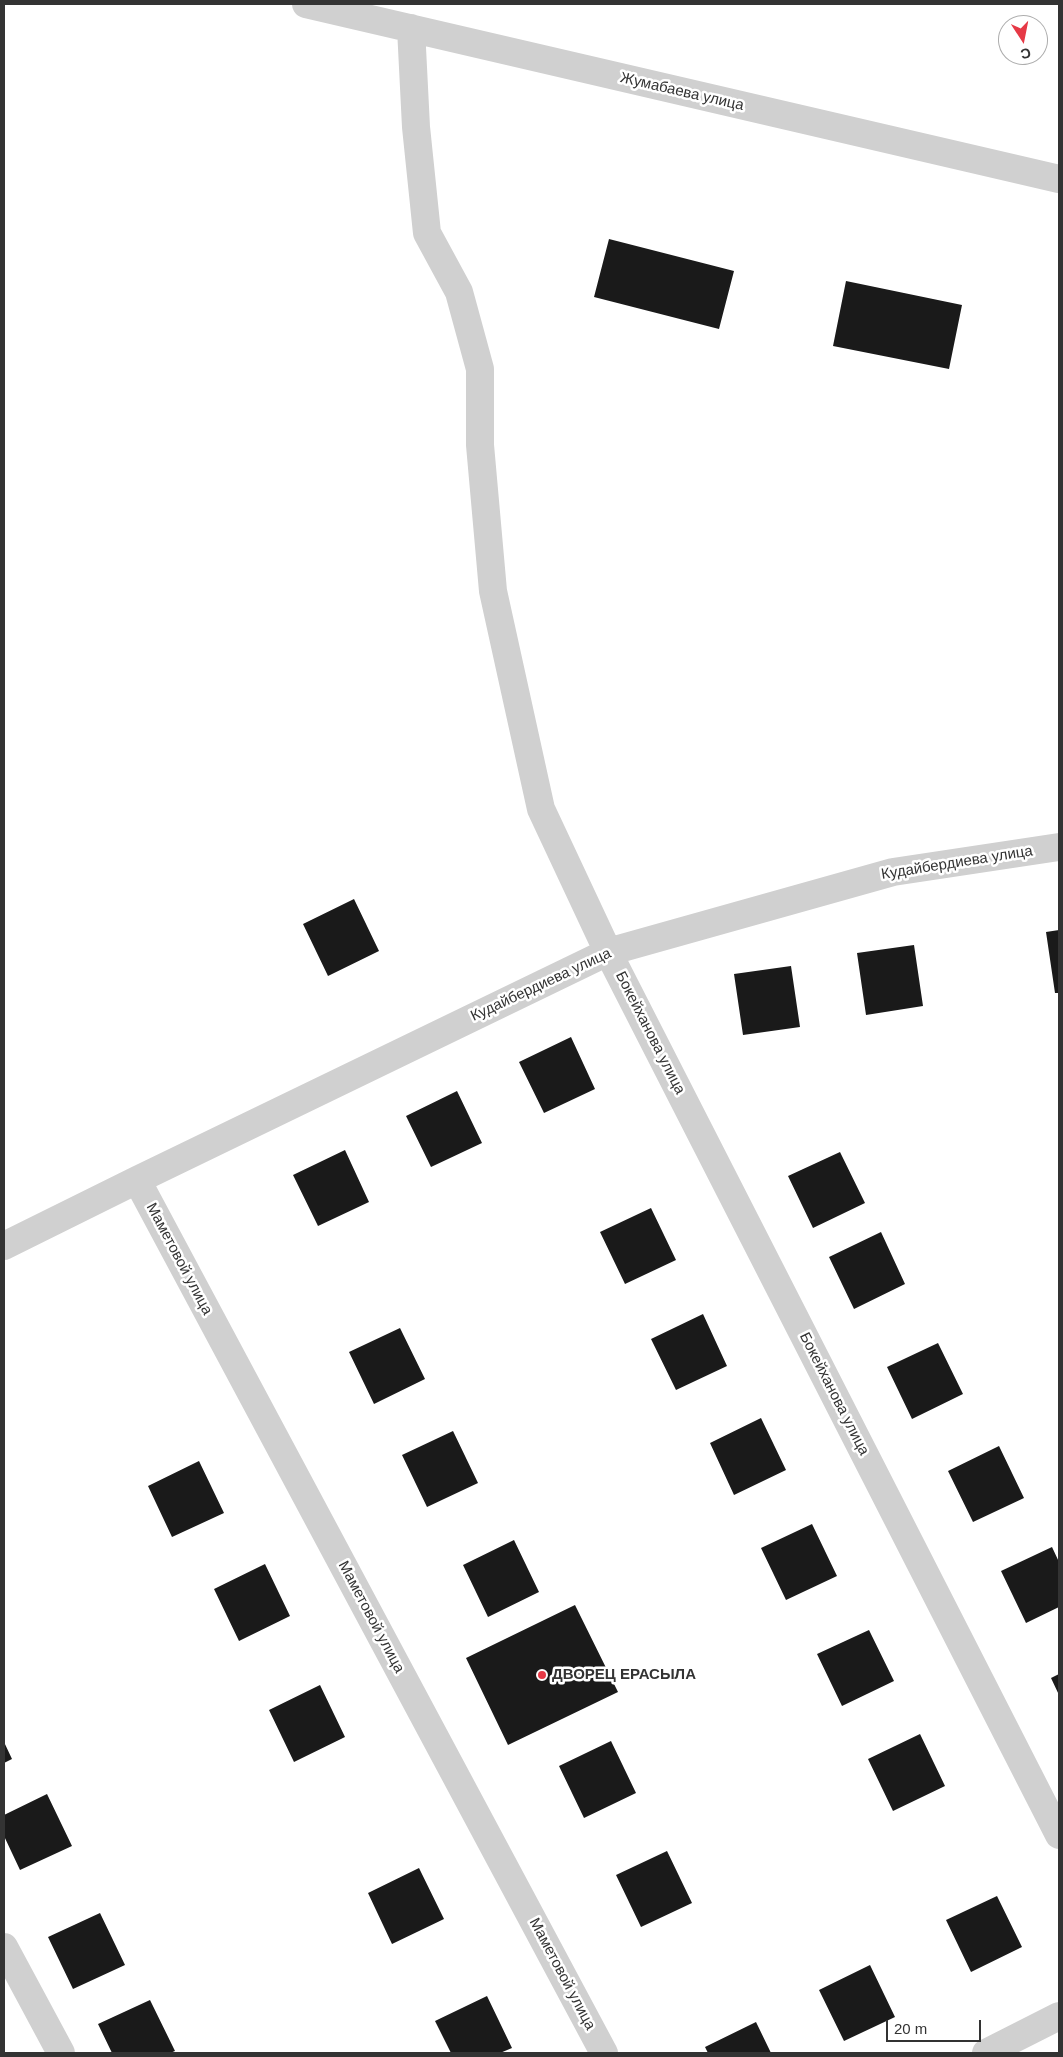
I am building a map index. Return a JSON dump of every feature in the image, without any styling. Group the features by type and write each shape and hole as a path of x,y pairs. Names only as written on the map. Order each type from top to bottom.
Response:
{"street":[{"name":"Жумабаева улица","path":"306,4 1059,179"},
{"name":"Бокейханова улица","path":"411,28 416,127 428,233 459,292 480,369 480,445 495,600 541,809 608,952 1059,1836"},
{"name":"Кудайбердиева улица","path":"4,1246 608,952 893,872 1059,847"},
{"name":"Маметовой улица","path":"137,1180 604,2053"},
{"path":"4,1947 61,2053"},
{"path":"986,2053 1059,2016"}],"building":[{"path":"609,239 734,271 719,329 594,297"},
{"path":"846,281 962,305 949,369 833,346"},
{"path":"354,899 379,951 328,976 303,924"},
{"path":"1059,930 1059,993 1055,993 1046,932"},
{"path":"914,945 923,1006 866,1015 857,953"},
{"path":"791,966 800,1027 743,1035 734,974"},
{"path":"571,1037 595,1089 544,1113 519,1062"},
{"path":"457,1091 482,1143 431,1167 406,1116"},
{"path":"345,1150 369,1202 318,1226 293,1175"},
{"path":"840,1152 865,1203 813,1228 788,1176"},
{"path":"651,1208 676,1260 625,1284 600,1232"},
{"path":"881,1232 905,1284 854,1309 829,1257"},
{"path":"703,1314 727,1366 676,1390 651,1339"},
{"path":"400,1328 425,1379 374,1404 349,1352"},
{"path":"938,1343 963,1394 912,1419 887,1367"},
{"path":"761,1418 786,1470 734,1495 710,1443"},
{"path":"453,1431 478,1483 427,1507 402,1455"},
{"path":"999,1446 1024,1498 973,1522 948,1471"},
{"path":"199,1461 224,1513 172,1537 148,1486"},
{"path":"812,1524 837,1576 786,1600 761,1548"},
{"path":"514,1540 539,1592 488,1617 463,1565"},
{"path":"1052,1547 1059,1562 1059,1607 1026,1623 1001,1571"},
{"path":"265,1564 290,1616 239,1641 214,1589"},
{"name":"ДВОРЕЦ ЕРАСЫЛА","path":"575,1605 618,1692 508,1745 466,1658"},
{"path":"869,1630 894,1681 842,1706 817,1654"},
{"path":"1059,1674 1059,1695 1051,1678"},
{"path":"320,1685 345,1737 294,1762 269,1710"},
{"path":"920,1734 945,1786 893,1811 868,1759"},
{"path":"611,1741 636,1793 584,1818 559,1766"},
{"path":"4,1742 12,1759 4,1763"},
{"path":"47,1794 72,1846 20,1870 4,1836 4,1815"},
{"path":"667,1851 692,1903 641,1927 616,1875"},
{"path":"419,1868 444,1919 392,1944 368,1893"},
{"path":"997,1896 1022,1947 971,1972 946,1920"},
{"path":"100,1913 125,1965 73,1989 48,1937"},
{"path":"870,1965 895,2017 844,2041 819,1990"},
{"path":"487,1996 512,2048 500,2053 451,2053 435,2021"},
{"path":"150,2000 175,2051 170,2053 112,2053 98,2024"},
{"path":"756,2022 771,2053 708,2053 705,2047"}],"place":[{"name":"ДВОРЕЦ ЕРАСЫЛА","path":"542,1675"}]}
